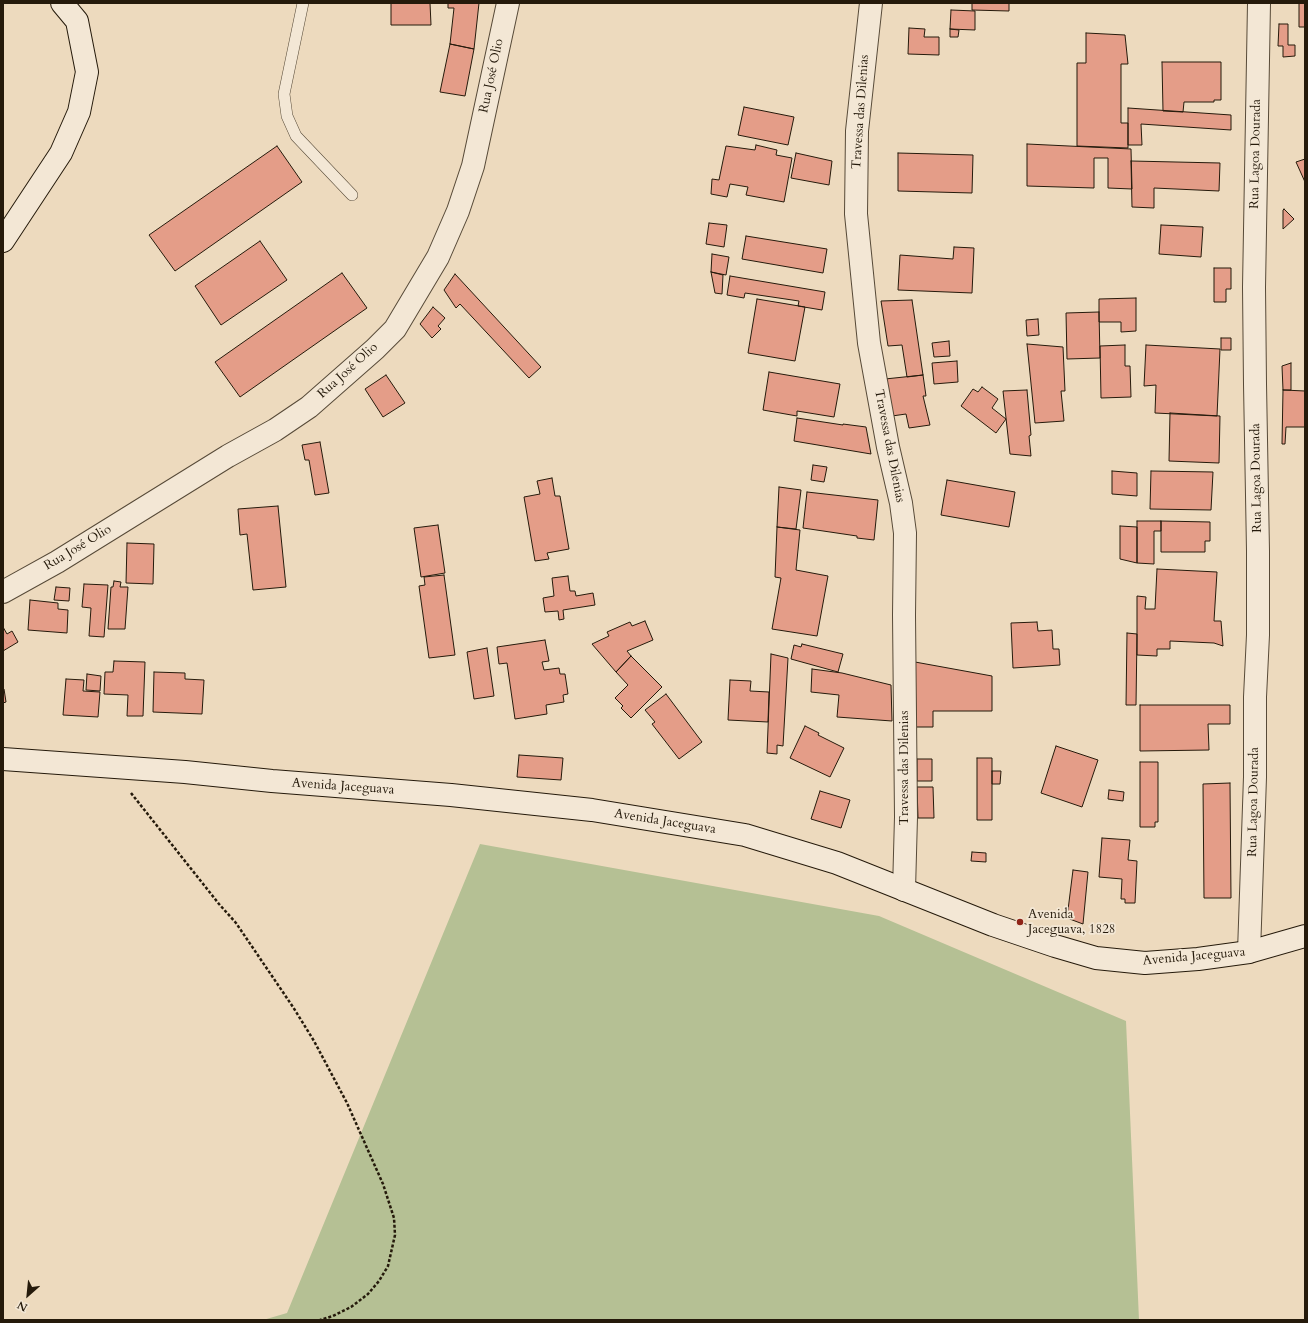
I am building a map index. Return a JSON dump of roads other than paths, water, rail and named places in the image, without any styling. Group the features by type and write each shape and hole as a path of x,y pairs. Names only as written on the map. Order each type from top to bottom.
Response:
{"street":[{"path":"3,241 62,153 79,112 87,72 77,21 62,3"},
{"name":"Rua José Olio","path":"3,592 57,562 228,456 275,430 309,407 375,349 395,329 438,257 458,211 473,166 508,3"},
{"name":"Travessa das Dilenias","path":"870,3 857,131 856,214 869,343 888,447 901,503 905,533 904,630 906,817 904,890"},
{"name":"Rua Lagoa Dourada","path":"1249,952 1255,801 1255,697 1258,620 1254,287 1259,3"},
{"name":"Avenida Jaceguava","path":"3,759 110,766 272,781 451,795 592,810 746,835 837,863 993,925 1096,958 1145,963 1198,959 1249,952 1305,936"}],"lane":[{"path":"303,3 284,94 287,116 296,136 352,195"}],"place":[{"name":"Avenida Jaceguava, 1828","path":"1020,922"}]}
